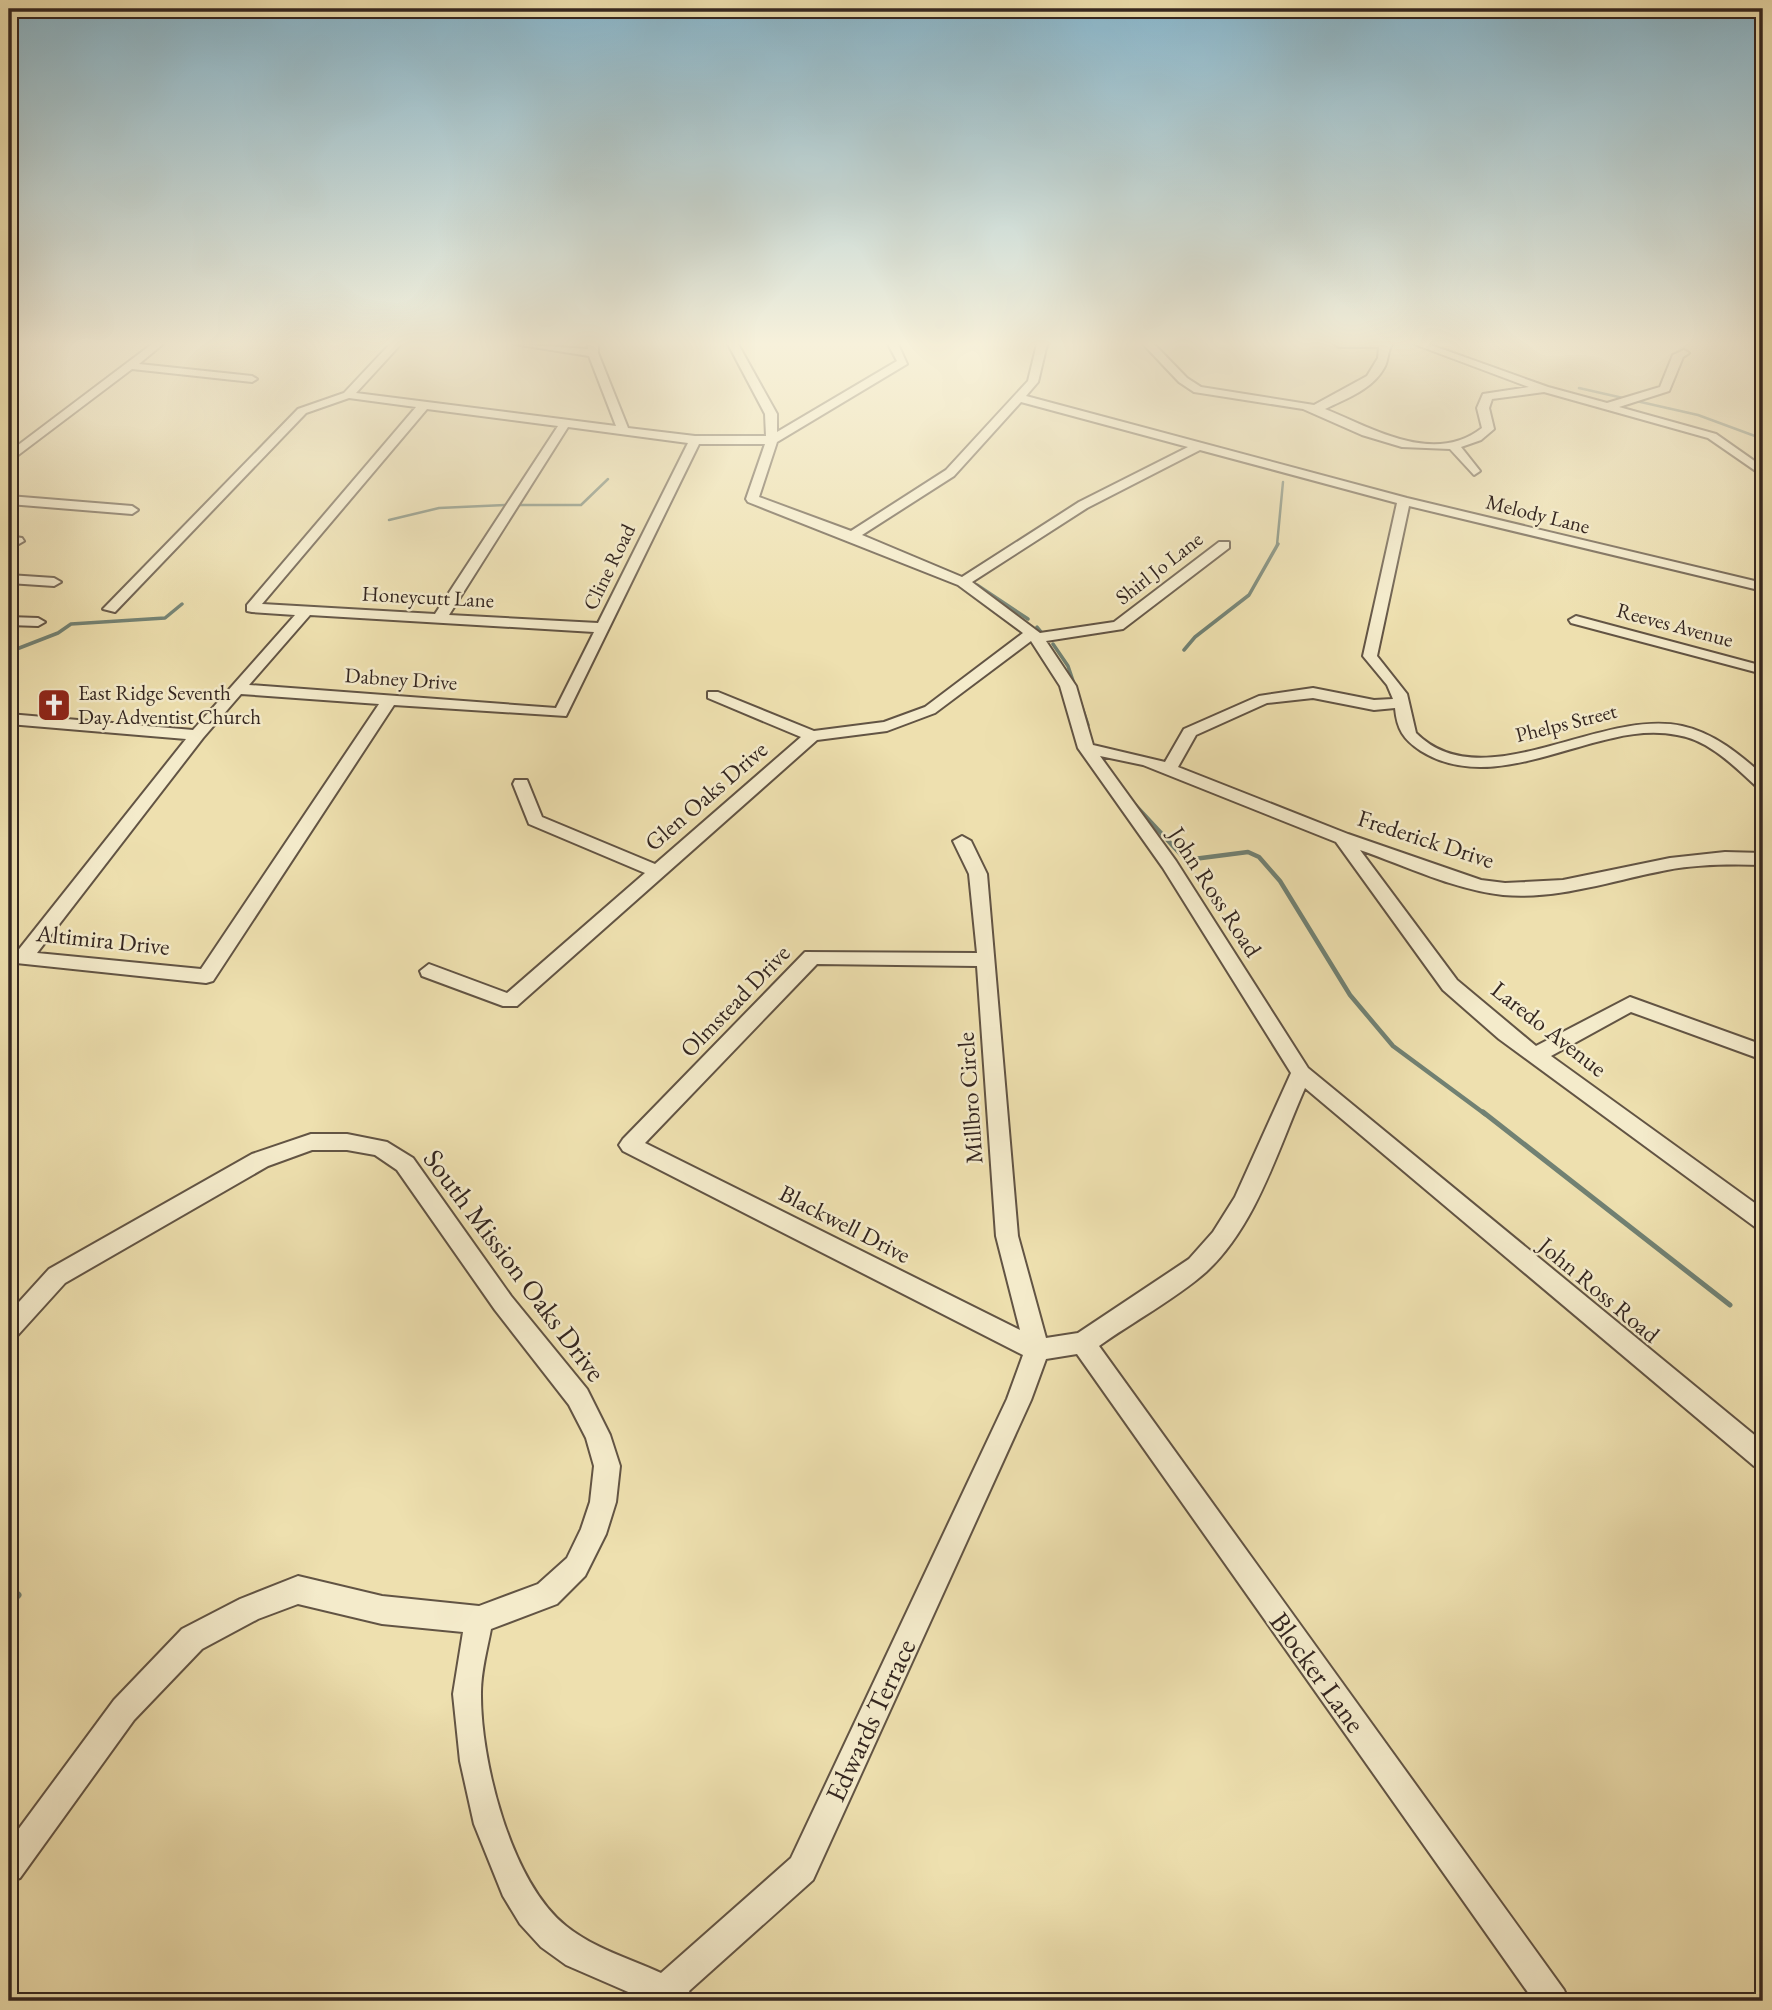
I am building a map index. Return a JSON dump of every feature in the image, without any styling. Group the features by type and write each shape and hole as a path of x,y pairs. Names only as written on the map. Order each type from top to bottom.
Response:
{"street":[{"path":"9,458 15,448 29,438"},
{"path":"110,609 276,438"},
{"name":"Honeycutt Lane","path":"396,438 252,608 603,628"},
{"path":"440,618 556,438"},
{"path":"681,438 772,440 776,438"},
{"path":"852,536 950,473 983,438"},
{"name":"Melody Lane","path":"1172,438 1404,500 1763,587"},
{"path":"1382,438 1409,444 1455,446 1477,438"},
{"path":"1715,438 1763,472"},
{"name":"Cline Road","path":"561,713 695,440"},
{"name":"John Ross Road","path":"772,440 752,499 852,536 963,582 1035,636 1068,686 1086,748 1170,865 1301,1073 1762,1456"},
{"path":"963,582 1083,505 1200,445"},
{"path":"1455,446 1456,452 1474,471"},
{"path":"9,500 132,510"},
{"name":"Phelps Street","path":"1404,500 1370,656 1399,693 1409,736 1424,748 1448,758 1479,762 1536,755 1625,729 1650,726 1697,735 1729,754 1763,783"},
{"name":"Shirl Jo Lane","path":"1035,636 1118,626 1224,545"},
{"path":"9,579 54,582"},
{"name":"Altimira Drive","path":"305,612 197,735 23,958 206,976 390,699"},
{"name":"Reeves Avenue","path":"1576,620 1763,670"},
{"path":"9,621 38,622"},
{"path":"713,695 812,736 887,726 930,710 1035,636"},
{"name":"Dabney Drive","path":"237,689 561,713"},
{"path":"1168,770 1190,732 1264,699 1313,693 1374,705 1401,703"},
{"path":"9,719 197,735"},
{"name":"Glen Oaks Drive","path":"429,971 510,1001 812,736"},
{"name":"Frederick Drive","path":"1086,748 1148,761 1342,838 1479,885 1505,889 1563,886 1670,864 1725,858 1763,859"},
{"path":"521,784 535,820 657,872"},
{"name":"Laredo Avenue","path":"1342,838 1450,985 1506,1034 1763,1221"},
{"name":"Millbro Circle","path":"962,841 978,874 1007,1236 1037,1350"},
{"name":"Olmstead Drive","path":"630,1145 812,957 986,960"},
{"path":"1536,1055 1630,1004 1763,1053"},
{"path":"1037,1350 1083,1343 1197,1266 1221,1239 1244,1200 1301,1073"},
{"name":"South Mission Oaks Drive","path":"9,1329 57,1276 260,1160 311,1142 347,1142 380,1148 391,1153 405,1164 503,1303 579,1397 598,1435 607,1466 603,1502 593,1534 576,1567 547,1594 479,1620"},
{"name":"Blackwell Drive","path":"630,1145 1037,1350"},
{"name":"Blocker Lane","path":"1083,1343 1553,2001"},
{"name":"Edwards Terrace","path":"479,1620 467,1690 475,1776 490,1834 530,1914 575,1954 671,1996 802,1869 1018,1400 1037,1350"},
{"path":"9,1867 124,1710 192,1639 250,1609 298,1590 382,1610 479,1620"}],"waterway":[{"path":"520,505 581,505 608,479"},
{"path":"1277,545 1283,482"},
{"path":"389,520 439,508 505,505"},
{"path":"1184,650 1195,637 1249,595 1278,544"},
{"path":"977,585 1028,619"},
{"path":"9,652 58,633 71,624 165,618 182,604"},
{"path":"1037,627 1042,633"},
{"path":"1053,644 1068,666 1088,725"},
{"path":"1134,804 1186,860 1248,852 1259,857 1280,881 1350,995 1393,1046 1485,1114"},
{"path":"1483,1112 1730,1305"},
{"path":"9,1604 18,1595"}],"place":[{"name":"East Ridge Seventh Day Adventist Church","path":"54,705"}]}
